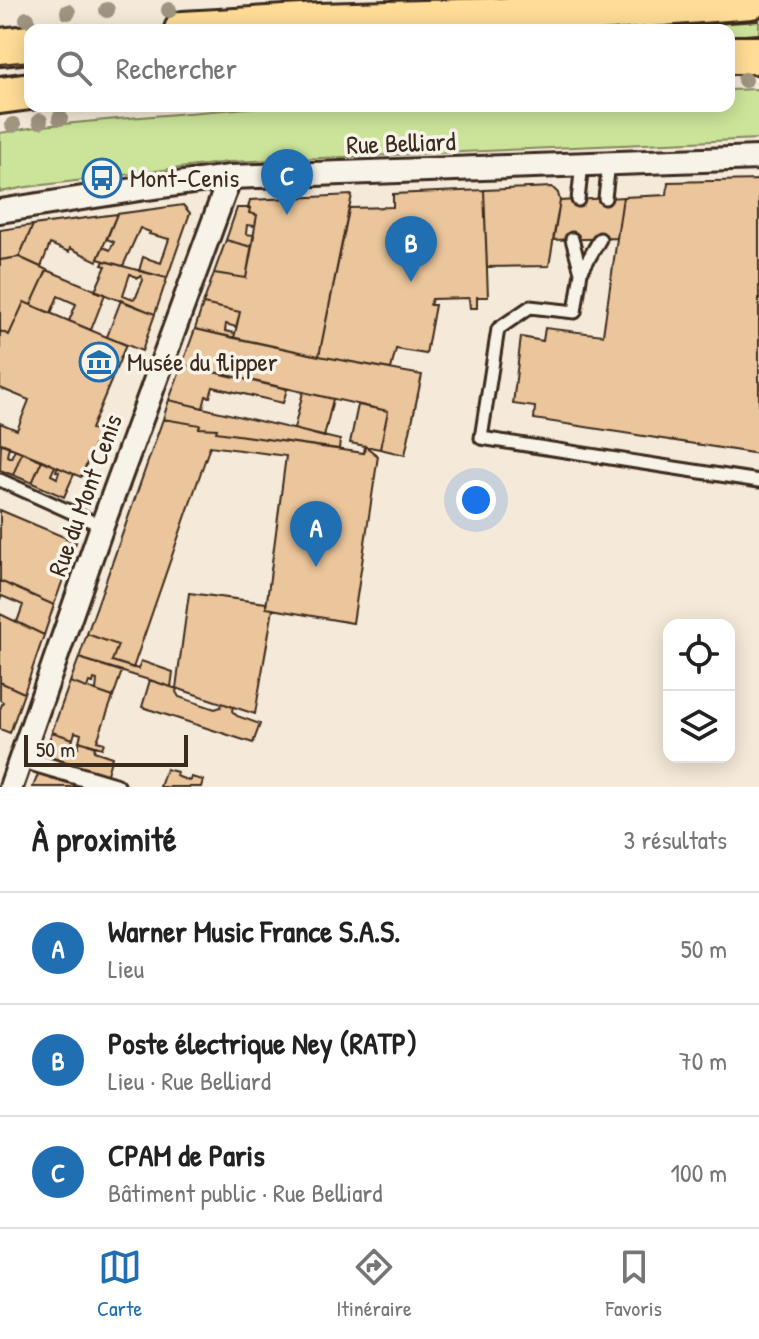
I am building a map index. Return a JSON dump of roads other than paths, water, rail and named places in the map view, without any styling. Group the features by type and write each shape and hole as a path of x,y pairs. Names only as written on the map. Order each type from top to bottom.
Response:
{"main road":[{"path":"286,24 498,13 588,14 751,0"},
{"path":"0,47 24,45"},
{"path":"735,55 759,55"},
{"path":"0,95 24,92"}],"street":[{"name":"Rue Belliard","path":"0,211 230,177 759,158"},
{"name":"Rue du Mont Cenis","path":"11,787 102,526 230,177"},
{"path":"22,759 116,787"}],"lane":[{"path":"605,198 609,163"},
{"path":"578,200 582,164"},
{"path":"572,239 581,272"},
{"path":"600,239 581,272 575,312 530,307 498,329 481,438 759,481"},
{"path":"0,480 102,526"}],"tram line":[{"path":"712,24 759,21"},
{"path":"735,36 759,34"},
{"path":"0,64 24,62"},
{"path":"0,77 24,74"}],"place":[{"name":"Mont-Cenis","path":"102,178"},
{"name":"CPAM de Paris","path":"287,215"},
{"name":"Poste électrique Ney (RATP)","path":"411,282"},
{"name":"Musée du flipper","path":"99,362"},
{"name":"Warner Music France S.A.S.","path":"316,567"}]}
